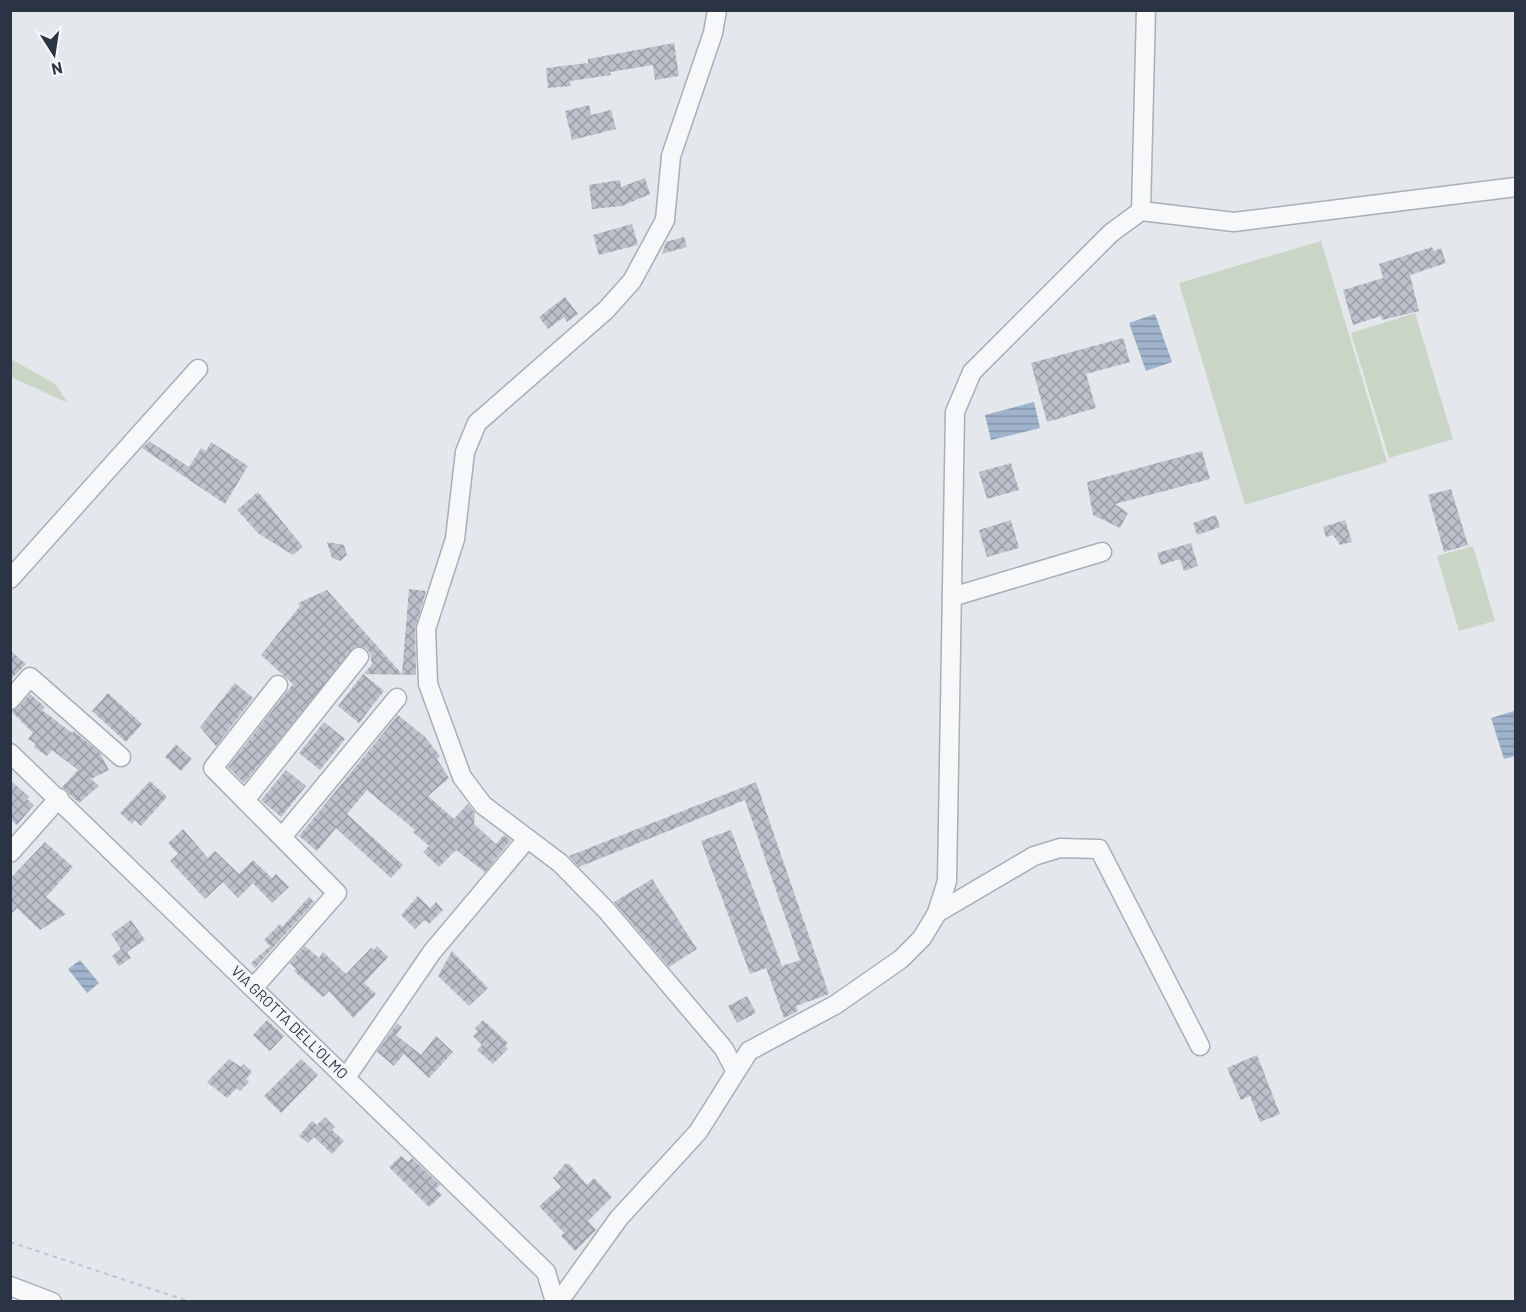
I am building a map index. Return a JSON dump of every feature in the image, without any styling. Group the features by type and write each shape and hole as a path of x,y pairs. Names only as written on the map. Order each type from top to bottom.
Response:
{"street":[{"path":"717,10 713,33 671,156 665,220 632,281 606,310 477,423 465,452 455,538 426,629 428,684 462,777 483,805 560,863 607,911 724,1049 735,1070"},
{"path":"1141,211 1146,10"},
{"path":"555,1302 565,1293 619,1218 698,1132 749,1051 835,1005 901,959 922,938 937,913 947,881 955,412 972,372 1112,233 1141,211 1234,222 1515,187"},
{"path":"10,579 198,369"},
{"path":"952,597 1102,552"},
{"path":"245,800 359,657"},
{"path":"10,700 30,677 121,757"},
{"path":"254,987 337,893 213,768 278,685"},
{"path":"282,837 397,698"},
{"name":"VIA GROTTA DELL'OLMO","path":"10,753 546,1272 555,1302"},
{"path":"10,854 59,798"},
{"path":"346,1076 432,952 527,839"},
{"path":"937,913 1034,856 1060,848 1099,849 1200,1046"},
{"path":"10,1286 52,1302"}],"path":[{"path":"10,1242 191,1302"}],"green space":[{"path":"1321,241 1387,462 1245,505 1179,283"},
{"path":"1415,313 1453,439 1389,458 1351,333"},
{"path":"11,359 55,384 68,403 11,377"},
{"path":"1473,546 1495,621 1459,631 1437,556"}],"water":[{"path":"1155,314 1172,362 1146,371 1129,323"},
{"path":"1034,402 1040,428 991,440 985,415"},
{"path":"1514,711 1515,756 1504,759 1491,718"},
{"path":"80,960 99,983 87,993 68,969"}],"building":[{"path":"674,43 679,76 655,80 653,65 610,72 611,75 570,81 571,86 548,88 546,68 588,63 588,59"},
{"path":"589,105 591,115 611,110 616,129 572,140 565,111"},
{"path":"645,178 650,194 622,206 592,209 589,185 620,180 621,187"},
{"path":"632,224 638,245 599,255 593,235"},
{"path":"684,237 687,247 662,254 666,242"},
{"path":"1432,247 1434,251 1441,248 1446,263 1410,275 1419,311 1382,320 1381,316 1353,325 1343,290 1383,278 1379,264"},
{"path":"565,297 578,314 567,322 564,317 548,329 539,317"},
{"path":"1123,338 1130,362 1086,374 1096,408 1047,422 1031,363"},
{"path":"149,441 189,467 201,448 206,451 211,442 248,466 225,504 142,448"},
{"path":"1202,451 1210,479 1115,504 1128,513 1120,528 1093,515 1087,482"},
{"path":"1011,463 1019,490 987,499 979,472"},
{"path":"1451,489 1468,545 1444,552 1428,495"},
{"path":"258,492 303,547 293,555 259,534 237,510"},
{"path":"1216,515 1220,527 1197,535 1193,523"},
{"path":"1011,520 1019,548 987,557 979,530"},
{"path":"1345,520 1352,542 1340,545 1333,535 1326,537 1323,527"},
{"path":"327,542 344,545 347,555 340,561 332,558"},
{"path":"1191,543 1198,566 1184,571 1180,559 1161,565 1157,553"},
{"path":"409,589 426,591 415,629 416,675 364,674 372,664 370,653 366,648 356,646 244,783 228,767 293,684 261,655 300,606 298,603 327,590 402,674"},
{"path":"10,650 26,664 10,680"},
{"path":"363,674 384,691 359,723 338,706"},
{"path":"235,683 253,698 216,746 200,727"},
{"path":"108,693 142,724 126,742 92,711"},
{"path":"30,694 45,707 42,710 72,733 74,731 100,753 109,770 91,779 99,786 79,803 62,787 78,770 52,750 47,756 34,747 36,744 28,739 33,733 11,711"},
{"path":"398,715 425,737 440,756 437,759 449,778 428,796 454,819 468,804 475,813 474,824 496,844 504,835 511,840 485,872 456,850 439,867 423,852 429,846 413,832 415,830 367,790 347,814 403,865 391,878 336,828 317,851 299,836"},
{"path":"324,722 345,739 320,770 299,753"},
{"path":"176,744 192,759 181,771 165,757"},
{"path":"286,770 306,786 281,817 261,800"},
{"path":"10,780 29,797 27,799 34,805 17,825 10,819"},
{"path":"150,781 167,797 141,826 135,820 132,824 120,813"},
{"path":"756,782 829,994 796,1006 798,1011 784,1018 766,968 750,974 701,841 731,830 782,966 800,960 745,800 579,867 569,856"},
{"path":"183,829 208,858 215,851 239,874 253,860 272,878 276,874 289,887 272,903 253,883 238,898 223,882 205,899 170,861 178,854 168,843"},
{"path":"45,842 73,867 46,897 66,914 40,930 17,908 10,915 10,879"},
{"path":"652,879 697,949 669,967 614,902"},
{"path":"418,896 430,908 436,902 443,910 429,924 424,920 415,929 401,915"},
{"path":"309,897 314,902 255,968 251,963 270,946 264,940 280,924 282,927"},
{"path":"131,920 145,940 127,952 131,958 119,966 112,956 121,949 111,934"},
{"path":"305,946 319,958 323,952 346,974 371,948 374,950 377,946 388,957 364,983 376,994 353,1018 329,991 323,997 294,971 296,969 290,963"},
{"path":"452,951 488,988 469,1006 438,976"},
{"path":"747,996 756,1013 737,1023 728,1006"},
{"path":"267,1020 284,1036 270,1051 253,1035"},
{"path":"483,1020 508,1043 505,1046 508,1049 493,1064 477,1050 482,1045 473,1036 478,1031 475,1028"},
{"path":"397,1023 402,1027 396,1035 421,1055 436,1036 453,1052 429,1078 404,1054 394,1066 377,1052"},
{"path":"1257,1055 1280,1114 1260,1122 1250,1096 1241,1100 1227,1068"},
{"path":"229,1059 241,1067 244,1064 252,1072 246,1079 249,1082 240,1091 237,1088 227,1098 207,1082"},
{"path":"301,1059 318,1075 281,1113 264,1096"},
{"path":"325,1117 335,1127 332,1130 344,1141 332,1154 314,1137 308,1143 299,1136 312,1121 317,1125"},
{"path":"401,1156 408,1162 412,1158 440,1185 436,1189 442,1195 429,1207 389,1167"},
{"path":"565,1164 569,1164 587,1185 594,1178 612,1197 588,1221 596,1230 575,1251 561,1236 564,1233 539,1206 561,1187 553,1178"}]}
